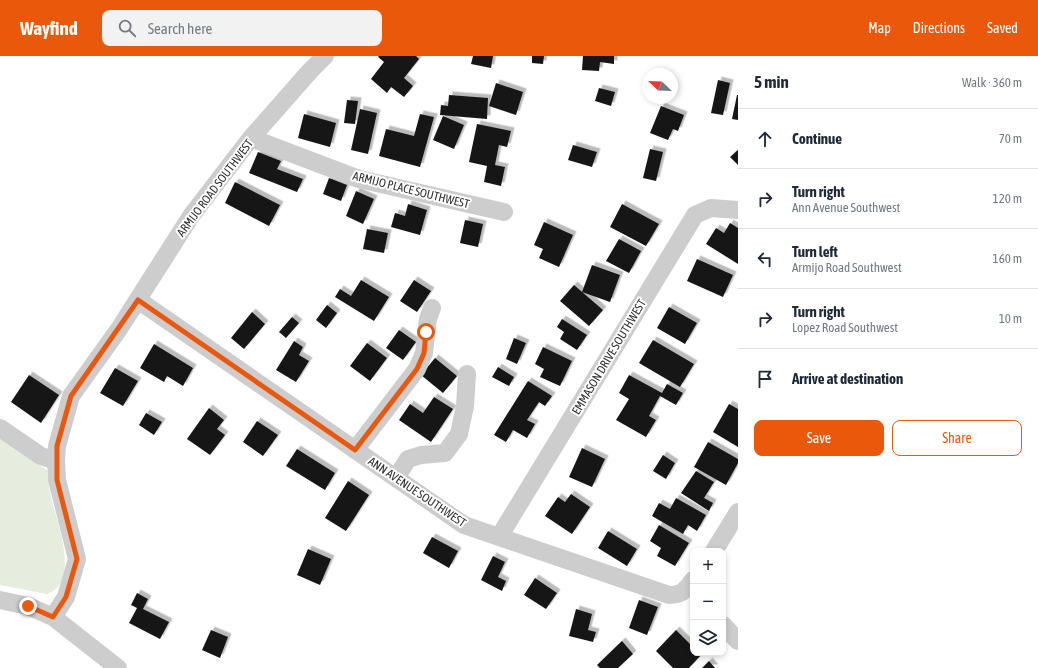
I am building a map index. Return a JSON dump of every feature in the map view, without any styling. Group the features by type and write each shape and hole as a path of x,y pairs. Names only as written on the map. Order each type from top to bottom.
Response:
{"street":[{"name":"ARMIJO ROAD SOUTHWEST","path":"53,617 66,597 77,559 57,480 56,461 57,446 71,396 138,300 191,216 251,138 325,56"},
{"name":"ARMIJO PLACE SOUTHWEST","path":"251,138 359,179 504,212"},
{"name":"EMMASON DRIVE SOUTHWEST","path":"499,537 695,215 711,208 738,210"},
{"name":"ANN AVENUE SOUTHWEST","path":"138,300 464,525 476,531 499,537 669,595 678,595 689,586"},
{"path":"355,450 417,369 424,353 428,319 432,308"},
{"path":"396,478 408,459 421,455 445,453 459,434 465,406 467,374"},
{"path":"0,428 41,456 56,461"},
{"path":"716,548 738,512"},
{"path":"0,600 28,606 53,617 118,668"},
{"path":"726,628 738,641"}],"shaded area":[{"path":"0,439 47,470 51,497 64,551 65,565 63,578 57,588 47,594 0,585"}],"building":[{"path":"416,56 419,59 404,78 413,86 404,97 391,87 387,93 371,79 384,62 378,57"},
{"path":"473,56 493,56 491,68 471,64"},
{"path":"532,56 544,56 543,64 532,63"},
{"path":"583,56 614,56 614,64 600,62 599,71 582,70"},
{"path":"718,80 730,83 723,115 711,113"},
{"path":"496,83 523,92 516,115 489,106"},
{"path":"599,88 615,92 611,106 595,101"},
{"path":"449,95 488,98 487,119 440,115 441,105 448,106"},
{"path":"738,95 738,120 732,119"},
{"path":"347,100 358,101 355,124 344,123"},
{"path":"661,106 684,115 678,131 673,129 668,140 650,133"},
{"path":"360,109 377,113 368,154 351,150"},
{"path":"304,114 336,123 330,147 298,138"},
{"path":"420,114 434,117 420,167 379,156 386,129 414,136"},
{"path":"443,116 464,125 454,149 433,140"},
{"path":"477,124 511,131 507,147 499,145 495,165 505,167 501,186 484,182 487,166 469,162"},
{"path":"573,145 597,152 592,167 568,160"},
{"path":"650,149 663,152 656,181 643,178"},
{"path":"738,150 738,165 730,157"},
{"path":"258,152 281,161 277,169 303,179 297,192 249,173"},
{"path":"329,178 347,185 341,201 323,194"},
{"path":"235,182 280,205 269,226 225,203"},
{"path":"356,191 374,199 363,224 346,216"},
{"path":"408,204 427,210 420,235 391,227 395,213 405,216"},
{"path":"622,204 659,224 646,246 610,227"},
{"path":"465,220 483,224 478,247 460,243"},
{"path":"544,222 573,235 559,267 539,258 543,249 534,245"},
{"path":"730,223 738,228 738,264 706,244 716,228 724,233"},
{"path":"367,229 388,233 384,253 363,249"},
{"path":"619,239 641,251 629,273 606,261"},
{"path":"697,259 733,275 723,297 687,281"},
{"path":"592,265 620,275 610,302 582,292"},
{"path":"361,280 389,297 374,321 335,297 340,289 351,296"},
{"path":"414,280 431,291 417,312 400,301"},
{"path":"574,285 603,310 589,326 560,301"},
{"path":"327,305 337,313 326,328 316,320"},
{"path":"669,307 697,323 685,344 657,328"},
{"path":"252,312 265,324 244,349 231,338"},
{"path":"292,317 299,323 286,338 279,332"},
{"path":"562,319 587,335 577,350 560,339 564,332 557,327"},
{"path":"399,330 416,342 403,360 386,348"},
{"path":"514,338 526,343 517,364 506,359"},
{"path":"653,340 694,364 680,387 639,363"},
{"path":"294,341 303,347 299,355 309,361 296,382 276,370"},
{"path":"367,343 387,358 370,381 350,366"},
{"path":"154,344 193,368 183,386 167,376 164,382 140,368"},
{"path":"543,347 572,361 560,386 540,377 544,369 535,364"},
{"path":"435,358 457,376 443,393 421,375"},
{"path":"498,367 514,377 509,386 492,377"},
{"path":"115,368 138,381 123,406 100,393"},
{"path":"29,375 59,395 41,423 11,402"},
{"path":"629,375 662,393 667,384 683,393 676,405 660,396 649,416 656,420 646,437 616,420 629,399 619,393"},
{"path":"528,381 552,396 545,406 539,402 527,420 535,424 527,438 513,430 506,442 494,435"},
{"path":"434,397 453,409 431,442 399,420 410,404 423,413"},
{"path":"729,404 738,409 738,447 713,432"},
{"path":"209,408 224,420 217,429 225,435 210,455 187,439"},
{"path":"146,413 162,422 154,435 139,425"},
{"path":"257,421 278,435 263,456 243,442"},
{"path":"708,442 738,459 738,463 726,485 694,467"},
{"path":"582,448 605,459 592,487 569,477"},
{"path":"297,449 335,473 325,490 286,466"},
{"path":"663,455 675,463 666,479 653,471"},
{"path":"696,471 714,482 704,498 713,503 709,511 681,493"},
{"path":"348,481 369,495 346,531 325,518"},
{"path":"571,494 590,507 572,534 545,516 558,497 565,502"},
{"path":"676,498 706,515 697,531 688,525 683,534 652,516 659,503 670,509"},
{"path":"659,525 689,543 675,566 657,556 661,548 650,541"},
{"path":"608,531 637,549 627,566 598,548"},
{"path":"432,537 458,551 449,568 423,553"},
{"path":"308,549 331,559 320,585 297,575"},
{"path":"493,556 505,562 498,577 506,581 502,591 481,580"},
{"path":"535,578 557,593 546,609 524,595"},
{"path":"137,593 148,599 143,609 169,622 160,639 129,623 137,608 131,605"},
{"path":"639,600 658,607 647,635 629,628"},
{"path":"576,609 592,614 588,630 596,632 593,642 569,636"},
{"path":"211,630 228,637 220,658 202,650"},
{"path":"676,630 690,644 690,656 700,656 689,668 673,668 656,651"},
{"path":"622,641 633,654 618,668 600,668 597,665"},
{"path":"709,661 715,668 702,668"}],"route":[{"path":"28,606 53,617 66,597 77,559 57,480 57,446 71,396 138,300 355,450 417,369 424,353 426,332"}]}
